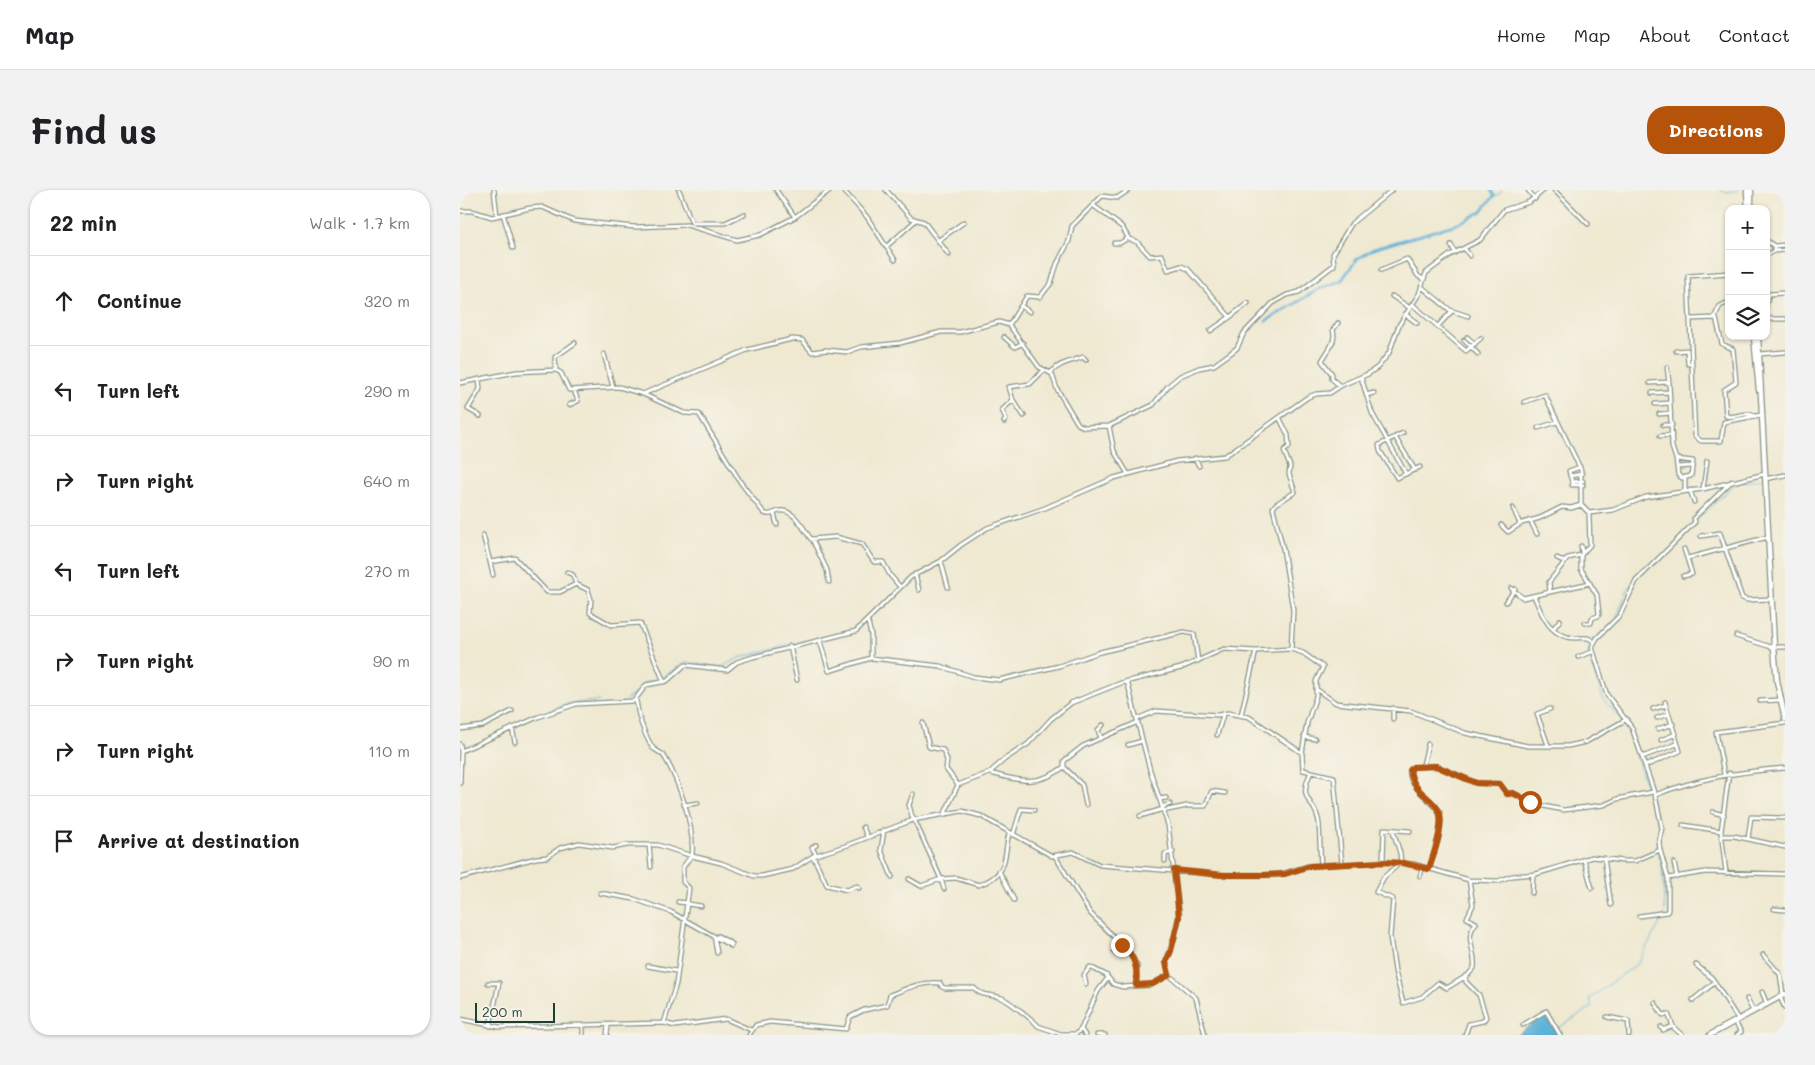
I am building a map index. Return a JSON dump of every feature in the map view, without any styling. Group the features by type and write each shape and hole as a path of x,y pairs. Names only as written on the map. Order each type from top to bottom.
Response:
{"main road":[{"path":"1749,190 1750,205"},
{"path":"1756,340 1760,391"},
{"path":"1757,340 1759,354 1774,647 1780,700 1785,721"},
{"path":"1710,1035 1782,996"}],"street":[{"path":"494,190 497,216"},
{"path":"679,190 692,225 724,238 742,240 773,230 795,217 830,190"},
{"path":"776,190 795,217"},
{"path":"843,190 867,216 895,260"},
{"path":"886,190 915,221 924,222 949,255"},
{"path":"1008,325 1028,295 1039,297 1043,295 1069,242 1072,226 1102,196 1117,198 1128,190"},
{"path":"1051,372 1057,389 1079,425 1109,426 1153,405 1168,386 1180,376 1213,365 1234,350 1244,333 1273,303 1287,295 1298,293 1334,265 1333,254 1352,223 1392,190"},
{"path":"1528,190 1535,199"},
{"path":"664,1023 672,998 688,904 689,888 682,882 682,874 683,867 692,856 693,836 674,773 665,758 654,750 638,717 636,700 646,685 664,681 685,665 724,670 737,662 790,646 852,633 868,622 900,587 915,574 941,560 961,544 987,528 1128,474 1195,458 1225,456 1248,438 1280,419 1308,397 1316,394 1330,394 1340,386 1374,370 1388,356 1399,325 1422,287 1423,279 1428,272 1455,252 1485,235 1504,210 1535,199 1544,190"},
{"path":"1554,190 1588,224"},
{"path":"1094,206 1122,227 1128,238 1141,245 1151,257 1162,256 1168,270 1181,266 1188,269 1230,317"},
{"path":"460,211 472,211 487,217 542,207 566,219 635,227 724,224 744,214"},
{"path":"503,214 513,248"},
{"path":"886,247 915,221"},
{"path":"939,240 964,222"},
{"path":"1114,243 1117,244 1128,238"},
{"path":"1770,243 1774,246 1785,245"},
{"path":"1451,244 1455,252"},
{"path":"1774,246 1774,251"},
{"path":"1464,248 1470,256"},
{"path":"1770,254 1774,251 1785,250"},
{"path":"1381,270 1407,259 1418,276 1423,279"},
{"path":"1725,273 1688,275 1694,433 1699,440 1721,441 1724,438 1724,422 1748,419 1761,415"},
{"path":"1422,287 1452,311 1468,316"},
{"path":"1769,295 1785,293"},
{"path":"1392,296 1410,308"},
{"path":"1210,331 1248,303"},
{"path":"1412,304 1466,351 1481,338"},
{"path":"1714,318 1720,306 1725,304"},
{"path":"1021,306 1030,312"},
{"path":"1438,326 1452,311"},
{"path":"1405,314 1417,323"},
{"path":"1690,319 1714,318 1718,321 1722,344 1733,349 1736,382 1724,389 1726,415 1731,417 1749,413 1755,416"},
{"path":"1770,319 1785,319"},
{"path":"642,394 746,350 774,342 797,338 802,340 813,352 826,350 848,352 861,346 900,343 941,332 960,332 999,322 1008,325 1039,367 1051,372"},
{"path":"1338,323 1333,330 1335,336 1322,361 1332,374 1332,379 1340,386"},
{"path":"1004,337 1015,347 1023,343"},
{"path":"1467,337 1475,344"},
{"path":"1464,340 1478,354"},
{"path":"556,370 554,358 575,343"},
{"path":"1676,351 1688,350 1688,364 1692,364"},
{"path":"1759,354 1785,352"},
{"path":"604,354 613,387"},
{"path":"1051,372 1058,365 1072,359 1082,357 1086,360"},
{"path":"1667,367 1673,452 1676,459 1678,476 1691,476 1692,460 1676,459"},
{"path":"460,382 516,372 556,370 561,373 567,389 627,388 681,412 699,414 748,494 764,513 782,511 788,513 800,523 828,570 828,582"},
{"path":"1024,416 1013,400 1010,387 1030,384 1045,370"},
{"path":"1361,377 1372,413 1406,474"},
{"path":"479,379 480,389 468,409 480,416"},
{"path":"1650,383 1668,382"},
{"path":"569,405 578,401 574,390"},
{"path":"1652,393 1669,392"},
{"path":"1366,395 1374,393"},
{"path":"1524,402 1544,395 1580,467 1582,474 1580,505"},
{"path":"1004,422 1006,419 1002,410 1013,400"},
{"path":"1655,404 1670,403"},
{"path":"1372,413 1378,411"},
{"path":"1659,414 1671,412"},
{"path":"1280,419 1288,435 1289,447 1284,451 1290,466 1289,474 1294,492 1273,507 1283,549 1293,610 1291,649"},
{"path":"1538,428 1557,422"},
{"path":"1663,425 1672,424"},
{"path":"1109,426 1114,451 1128,474"},
{"path":"1403,433 1378,447 1384,460 1396,478 1420,467"},
{"path":"1660,436 1672,435"},
{"path":"1395,437 1415,470"},
{"path":"1195,458 1199,466"},
{"path":"1703,489 1707,461"},
{"path":"1677,467 1692,466"},
{"path":"1580,467 1570,470 1570,476 1572,486 1582,483"},
{"path":"1570,476 1582,474"},
{"path":"1580,505 1589,513 1609,512 1643,498 1703,489 1732,481 1785,474"},
{"path":"1685,477 1688,490 1694,502"},
{"path":"1639,916 1666,913 1668,878 1658,851 1658,842 1662,828 1642,756 1625,719 1607,695 1590,653 1593,641 1620,615 1636,581 1732,481"},
{"path":"1501,525 1507,532 1520,524 1564,506 1571,508 1580,505"},
{"path":"1513,508 1520,524"},
{"path":"774,513 777,525"},
{"path":"1550,592 1549,582 1569,557 1582,554 1591,543 1589,513"},
{"path":"1530,520 1537,534"},
{"path":"1701,536 1719,532 1742,598 1747,600 1772,599"},
{"path":"484,536 493,575"},
{"path":"811,539 836,537 862,544 874,562 882,562 900,587"},
{"path":"1688,558 1768,537"},
{"path":"1580,546 1582,554 1581,568 1597,595 1599,615 1592,618 1591,623 1585,623"},
{"path":"1683,576 1692,574 1684,548"},
{"path":"490,562 516,558 540,587 549,593 560,592 576,584"},
{"path":"1558,558 1565,562"},
{"path":"941,560 948,587"},
{"path":"567,572 573,575 576,584 588,590 591,599 590,614 610,625 640,623 664,681"},
{"path":"915,574 919,590"},
{"path":"1506,602 1513,588 1520,598 1590,582"},
{"path":"1534,596 1545,621 1553,630 1563,636 1588,637 1593,641"},
{"path":"1553,630 1560,620"},
{"path":"868,622 871,635 871,658"},
{"path":"820,641 829,671 871,658 937,665 974,678 994,680 1051,668 1100,652 1188,632 1194,635 1198,661"},
{"path":"1736,636 1774,647 1785,647"},
{"path":"790,646 797,680"},
{"path":"943,816 958,785 990,773 1005,759 1028,744 1051,718 1068,704 1127,681 1177,669 1226,649 1256,651 1291,649 1323,665 1323,670 1316,681 1316,689 1304,737 1302,769 1331,774 1335,778 1342,864"},
{"path":"1241,715 1256,651"},
{"path":"1578,657 1590,653"},
{"path":"1127,681 1142,741 1168,825 1173,852 1179,917 1171,951 1166,962 1169,975 1196,998 1205,1035"},
{"path":"1316,689 1336,703 1415,712 1476,736 1528,746 1568,746 1586,742 1625,719"},
{"path":"461,750 576,704 620,703 636,700"},
{"path":"1760,701 1780,700"},
{"path":"1645,766 1679,752 1676,734 1666,704 1653,709"},
{"path":"1393,708 1393,719"},
{"path":"1548,745 1537,714 1550,709"},
{"path":"460,729 482,726 512,711"},
{"path":"1086,805 1082,785 1064,767 1064,761 1074,752 1156,711 1241,715 1279,735 1302,753"},
{"path":"1657,718 1669,714"},
{"path":"1217,735 1223,715"},
{"path":"1724,774 1716,732 1785,721"},
{"path":"923,723 930,747 943,750 947,760 947,770 958,785"},
{"path":"1658,729 1672,724"},
{"path":"1101,738 1098,730 1104,725"},
{"path":"512,728 515,742"},
{"path":"1661,740 1676,734"},
{"path":"1304,737 1315,739"},
{"path":"1128,745 1142,741"},
{"path":"460,744 460,783"},
{"path":"1423,766 1428,744"},
{"path":"1642,756 1677,744"},
{"path":"1429,869 1438,839 1440,817 1438,810 1417,789 1411,777 1412,768 1438,766 1476,783 1500,784 1507,794 1513,793 1534,804 1562,810 1604,805 1617,800 1729,773 1785,768"},
{"path":"990,773 1030,782 1044,778 1064,767"},
{"path":"1311,772 1305,790 1306,798 1318,820 1321,866"},
{"path":"1726,873 1722,834 1729,773"},
{"path":"1140,816 1163,809 1206,805 1212,791 1225,793"},
{"path":"913,794 909,805 913,820 944,889"},
{"path":"1159,799 1166,798"},
{"path":"684,805 698,803"},
{"path":"1163,809 1170,804"},
{"path":"1014,835 1021,809 1034,810"},
{"path":"460,878 536,858 544,858 560,848 575,844 613,848 627,845 650,845 669,848 758,876 792,869 815,855 845,846 913,820 943,816 958,811 971,812 1055,856 1090,913 1126,949 1137,966 1136,985"},
{"path":"679,814 686,812"},
{"path":"1713,812 1724,815"},
{"path":"1748,839 1751,817 1785,818"},
{"path":"1683,825 1785,846"},
{"path":"863,827 867,836"},
{"path":"884,830 881,850 892,876"},
{"path":"1383,862 1384,830 1410,831"},
{"path":"1393,831 1401,863"},
{"path":"909,879 921,886 941,879 956,878 980,885 999,871 1005,864 1009,833"},
{"path":"650,845 651,868"},
{"path":"816,845 812,848 827,885 847,890 856,886 859,888"},
{"path":"1055,856 1073,852 1100,865 1223,875 1285,874 1310,866 1383,862 1401,863 1469,880 1498,881 1512,876 1533,874 1592,857 1631,861 1658,851"},
{"path":"1164,860 1165,854 1173,852"},
{"path":"1604,858 1611,905"},
{"path":"1584,860 1592,888"},
{"path":"1401,863 1384,877 1376,892 1393,898 1390,937 1401,1001 1406,1003 1418,999 1440,982 1447,988 1466,976 1474,968 1474,956 1469,940 1476,923 1467,918 1472,905 1469,880"},
{"path":"1674,863 1677,876"},
{"path":"1420,876 1423,868"},
{"path":"999,871 1014,900"},
{"path":"1668,878 1706,872 1785,874"},
{"path":"1532,892 1533,874"},
{"path":"600,893 642,902 671,912 732,945"},
{"path":"678,902 700,906"},
{"path":"1774,909 1785,910"},
{"path":"714,934 717,953"},
{"path":"1114,952 1117,954 1126,949"},
{"path":"1763,955 1780,974 1785,1008"},
{"path":"1696,965 1715,982 1741,1032 1737,1035"},
{"path":"648,966 676,972"},
{"path":"1086,984 1084,975 1090,968 1106,974 1111,982 1119,986 1153,984 1169,975"},
{"path":"1465,1035 1469,1024 1483,1021 1486,1017 1479,995 1465,981 1466,976"},
{"path":"749,1035 756,1025 770,1022 846,1029 850,1016 864,1010 888,1005 890,995 919,985 936,982 946,988 974,988 978,994 1002,998 1035,1020 1038,1026 1064,1035 1076,1034 1081,1029 1098,991 1108,978"},
{"path":"488,983 499,982 490,1026"},
{"path":"1693,1000 1715,982"},
{"path":"1762,992 1767,1004"},
{"path":"1747,999 1753,1011"},
{"path":"1655,1003 1663,1015 1668,1014 1673,1026 1682,1035"},
{"path":"1523,1025 1545,1011 1560,1035"},
{"path":"1607,1017 1628,1022 1629,1035"},
{"path":"460,1018 490,1026 583,1026 664,1023 675,1026 728,1019 751,1030"},
{"path":"607,1035 608,1025"},
{"path":"583,1026 583,1035"},
{"path":"1661,1027 1663,1030 1673,1026"},
{"path":"1081,1029 1085,1035"},
{"path":"1097,1035 1105,1035"}],"water":[{"path":"1545,1015 1558,1035 1517,1035 1518,1034"}],"waterway":[{"path":"1266,321 1319,289 1341,281 1357,259 1373,249 1457,224 1481,212 1494,196 1491,190"},
{"path":"1494,196 1500,194 1502,190"},
{"path":"1721,190 1725,192 1739,190"},
{"path":"1695,521 1735,484 1763,478"},
{"path":"1617,616 1628,589 1635,580"},
{"path":"1595,638 1589,648 1589,653 1603,699 1627,726 1660,828"},
{"path":"664,676 685,663 721,667 739,658 804,641"},
{"path":"626,700 639,691 644,683 661,679"},
{"path":"540,715 567,704 599,701"},
{"path":"492,736 521,723"},
{"path":"1656,850 1659,835"},
{"path":"1657,854 1662,863 1665,911"},
{"path":"1555,1030 1592,1007 1589,999 1637,964 1665,914"}],"route":[{"path":"1122,945 1130,953 1137,966 1136,985 1153,984 1169,975 1166,959 1171,951 1179,917 1174,870 1223,875 1264,875 1285,874 1310,866 1383,862 1413,864 1429,869 1438,839 1440,817 1438,810 1417,789 1411,777 1410,770 1413,767 1436,766 1471,782 1490,785 1500,784 1507,794 1513,793 1530,802"}]}
